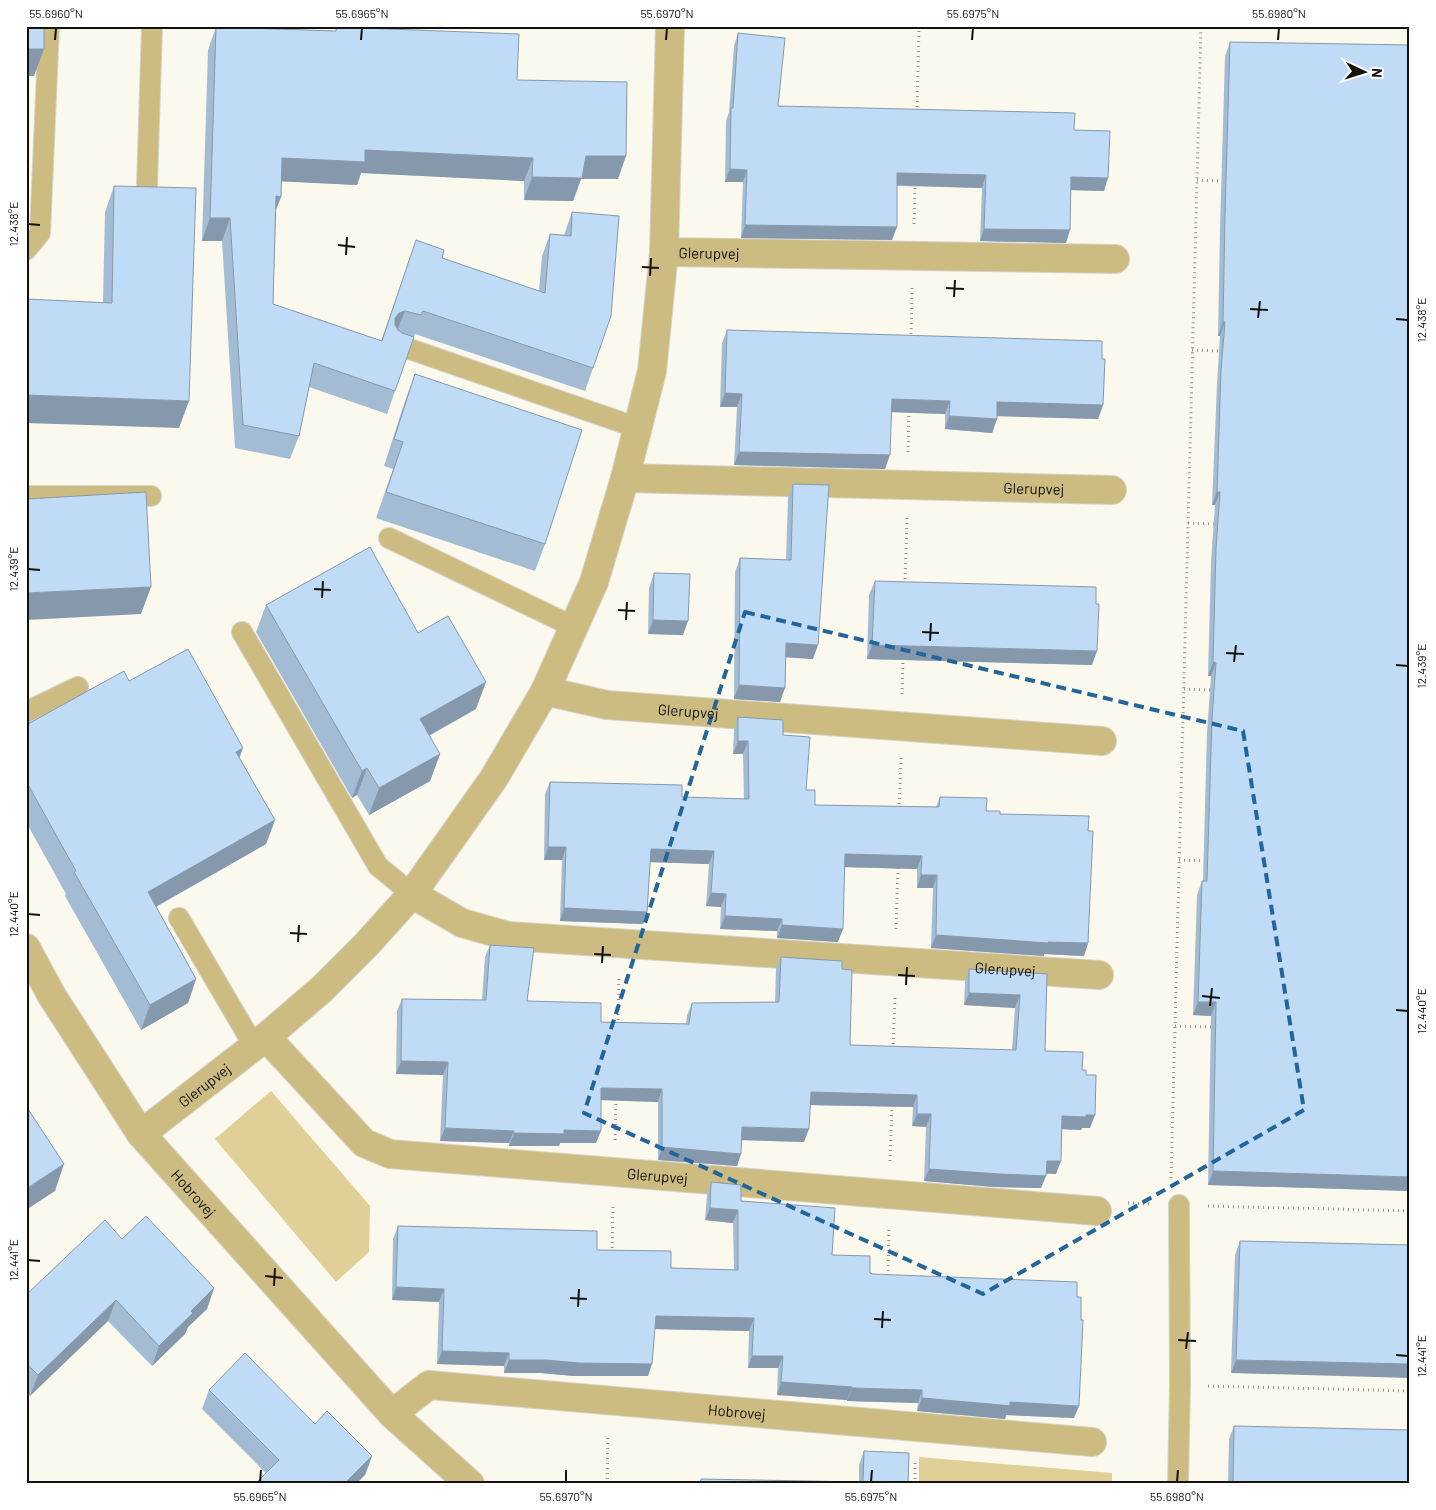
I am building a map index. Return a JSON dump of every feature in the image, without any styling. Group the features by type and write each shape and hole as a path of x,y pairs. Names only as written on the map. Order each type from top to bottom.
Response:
{"street":[{"name":"Glerupvej","path":"141,1134 260,1041 322,989 366,945 412,894 494,778 545,691 594,582 625,478 652,371 664,252 670,26"},
{"name":"Glerupvej","path":"664,252 1115,259"},
{"name":"Glerupvej","path":"625,478 1112,490"},
{"name":"Glerupvej","path":"545,691 607,705 1102,741"},
{"name":"Glerupvej","path":"412,894 462,923 508,936 1099,975"},
{"name":"Hobrovej","path":"26,948 52,996 141,1134 392,1414 470,1484"},
{"name":"Glerupvej","path":"260,1041 364,1143 390,1154 1097,1211"},
{"name":"Hobrovej","path":"392,1414 429,1385 1092,1442"}],"lane":[{"path":"26,250 40,233 49,26"},
{"path":"148,186 152,26"},
{"path":"398,344 638,428"},
{"path":"26,496 152,496"},
{"path":"389,538 574,626"},
{"path":"242,632 378,866 412,894"},
{"path":"26,712 78,687"},
{"path":"180,918 260,1041"},
{"path":"1178,1484 1180,1386 1179,1205"}],"path":[{"path":"1179,1205 1170,1196 1201,26"},
{"path":"1196,180 1226,181"},
{"path":"1192,350 1222,351"},
{"path":"1188,523 1226,524"},
{"path":"1184,689 1213,690"},
{"path":"1179,860 1208,861"},
{"path":"618,1033 620,943"},
{"path":"1175,1026 1224,1027"},
{"path":"612,1262 616,1092"},
{"path":"1097,1211 1124,1203 1410,1211"},
{"path":"1180,1386 1410,1392"},
{"path":"607,1484 609,1401"}],"highlighted area":[{"path":"745,612 1243,731 1304,1110 983,1294 584,1113"}],"shaded area":[{"path":"271,1091 370,1206 369,1252 336,1282 215,1139"},
{"path":"919,1457 1112,1473 1112,1484 919,1484"}],"building":[{"path":"26,26 44,26 44,49 26,49"},
{"path":"216,27 336,31 337,27 519,34 517,80 627,82 626,156 586,156 582,178 532,177 533,158 365,150 365,162 282,158 281,197 276,196 273,304 382,341 416,240 444,250 442,258 545,293 550,234 571,236 572,212 619,216 611,316 593,368 423,311 421,315 405,311 399,313 395,318 395,325 402,333 414,337 395,391 314,363 299,436 243,425 230,218 210,218"},
{"path":"738,33 785,38 778,106 1075,113 1074,130 1110,131 1108,178 1071,177 1070,230 984,229 986,175 897,173 897,227 745,225 747,170 730,169 731,108 733,108"},
{"path":"1230,42 1410,45 1410,1177 1213,1171 1216,1002 1198,1002 1202,881 1207,881 1212,718 1216,663 1213,662 1216,548 1220,492 1217,492 1221,370 1225,322 1223,322"},
{"path":"114,186 196,188 189,401 26,395 26,299 112,303"},
{"path":"727,330 1102,341 1102,359 1105,359 1103,405 997,402 997,419 949,416 950,401 892,399 890,455 739,452 742,394 725,393"},
{"path":"415,374 582,430 545,544 386,492 403,442 394,439"},
{"path":"793,484 829,485 818,645 786,643 785,688 739,685 740,558 791,560"},
{"path":"146,492 151,587 26,593 26,499"},
{"path":"370,547 418,633 448,616 486,682 420,719 440,754 379,788 367,768 362,771 266,605"},
{"path":"654,573 690,574 688,621 653,620"},
{"path":"875,581 1096,587 1096,604 1099,604 1097,651 872,645"},
{"path":"188,649 243,748 236,752 275,820 148,892 196,979 150,1005 74,872 76,871 26,781 26,725 124,671 129,681"},
{"path":"738,717 783,720 783,735 810,737 806,790 815,790 815,805 939,807 940,797 987,798 986,811 1000,811 1000,814 1089,816 1088,831 1093,831 1088,943 1048,943 936,935 937,875 921,875 922,856 845,854 843,929 782,925 782,919 725,916 726,894 711,893 714,851 651,849 647,912 564,908 566,847 548,847 550,782 682,785 682,797 749,799 748,741 738,741"},
{"path":"490,945 534,948 527,1001 601,1003 601,1022 689,1024 692,1003 779,1002 781,957 842,961 842,969 852,970 850,1045 1016,1050 1020,995 969,993 969,969 1047,974 1045,1051 1083,1052 1082,1070 1086,1070 1086,1075 1096,1075 1095,1115 1086,1115 1086,1117 1062,1116 1061,1161 1047,1161 1046,1176 929,1169 931,1114 917,1114 917,1095 811,1092 809,1129 742,1127 741,1154 662,1147 662,1089 601,1088 601,1131 564,1130 564,1134 514,1133 514,1131 445,1128 448,1062 401,1061 402,999 486,1000"},
{"path":"26,1106 64,1164 26,1189"},
{"path":"711,1182 741,1185 741,1201 835,1208 832,1255 870,1256 870,1273 873,1274 1077,1282 1077,1297 1081,1297 1081,1320 1083,1320 1079,1406 1010,1402 1010,1406 922,1398 922,1390 852,1388 781,1382 783,1356 752,1356 754,1318 656,1316 652,1364 509,1360 509,1353 442,1351 444,1289 396,1287 398,1226 597,1231 597,1250 671,1251 671,1268 738,1270 738,1210 710,1208"},
{"path":"146,1216 214,1288 191,1311 193,1313 159,1346 116,1300 38,1375 26,1363 26,1295 105,1220 122,1239"},
{"path":"1240,1241 1410,1245 1410,1364 1236,1360"},
{"path":"245,1353 315,1424 327,1411 372,1456 344,1484 255,1484 279,1460 209,1390"},
{"path":"1234,1426 1410,1430 1410,1484 1233,1484"},
{"path":"864,1451 909,1453 908,1484 700,1484 701,1479 863,1482"}]}
